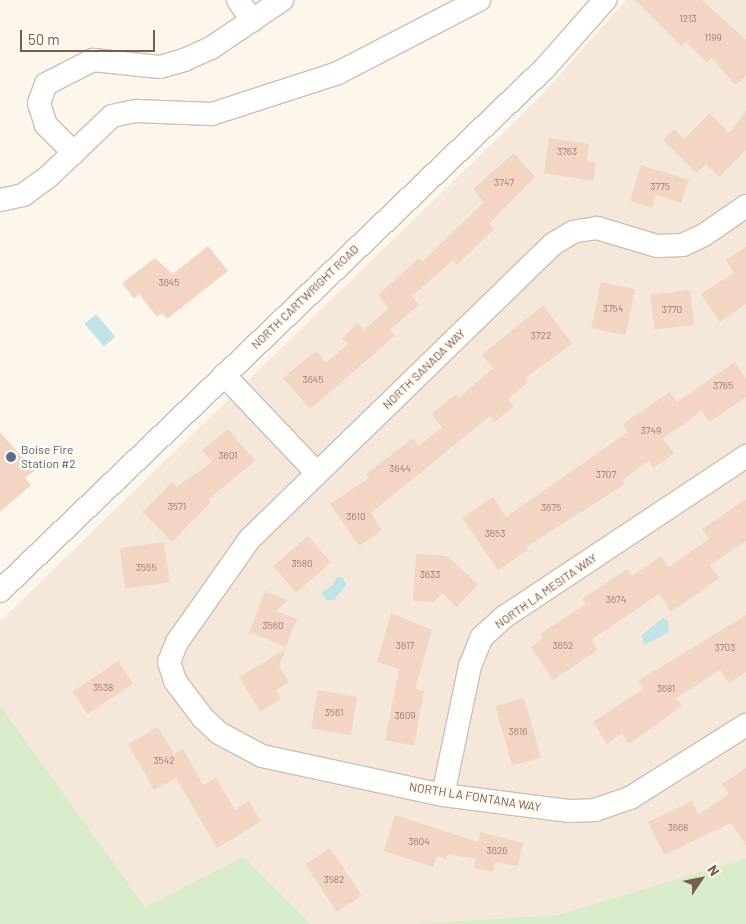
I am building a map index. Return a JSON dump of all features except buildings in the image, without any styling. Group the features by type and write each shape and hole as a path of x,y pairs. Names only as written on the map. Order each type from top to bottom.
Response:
{"street":[{"path":"238,0 252,21"},
{"path":"74,153 46,125 39,103 46,84 93,60 160,67 184,60 252,21 282,0"},
{"path":"0,200 22,195 74,153 112,116 136,111 212,114 338,73 479,0"},
{"name":"NORTH CARTWRIGHT ROAD","path":"0,591 545,68 605,0"},
{"name":"NORTH SANADA WAY","path":"169,662 177,642 249,540 316,472 553,244 573,232 597,228 657,246 683,245 704,235 746,206"},
{"path":"224,375 316,472"},
{"name":"NORTH LA MESITA WAY","path":"443,795 470,666 482,637 504,618 746,456"},
{"name":"NORTH LA FONTANA WAY","path":"169,662 186,700 219,733 240,746 262,756 443,795 570,812 595,810 661,782 746,726"}],"shaded area":[{"path":"626,0 746,0 746,858 557,915 407,924 311,924 244,857 145,907 0,705 0,621 538,99"}],"green space":[{"path":"0,705 145,907 244,857 311,924 0,924"},
{"path":"746,858 746,924 407,924 557,915"}],"water":[{"path":"96,314 115,337 104,347 85,324"},
{"path":"337,577 343,578 346,585 334,600 326,600 321,592 331,587"},
{"path":"663,618 668,620 669,632 644,645 642,635"}],"place":[{"name":"Boise Fire Station #2","path":"11,457"}]}
